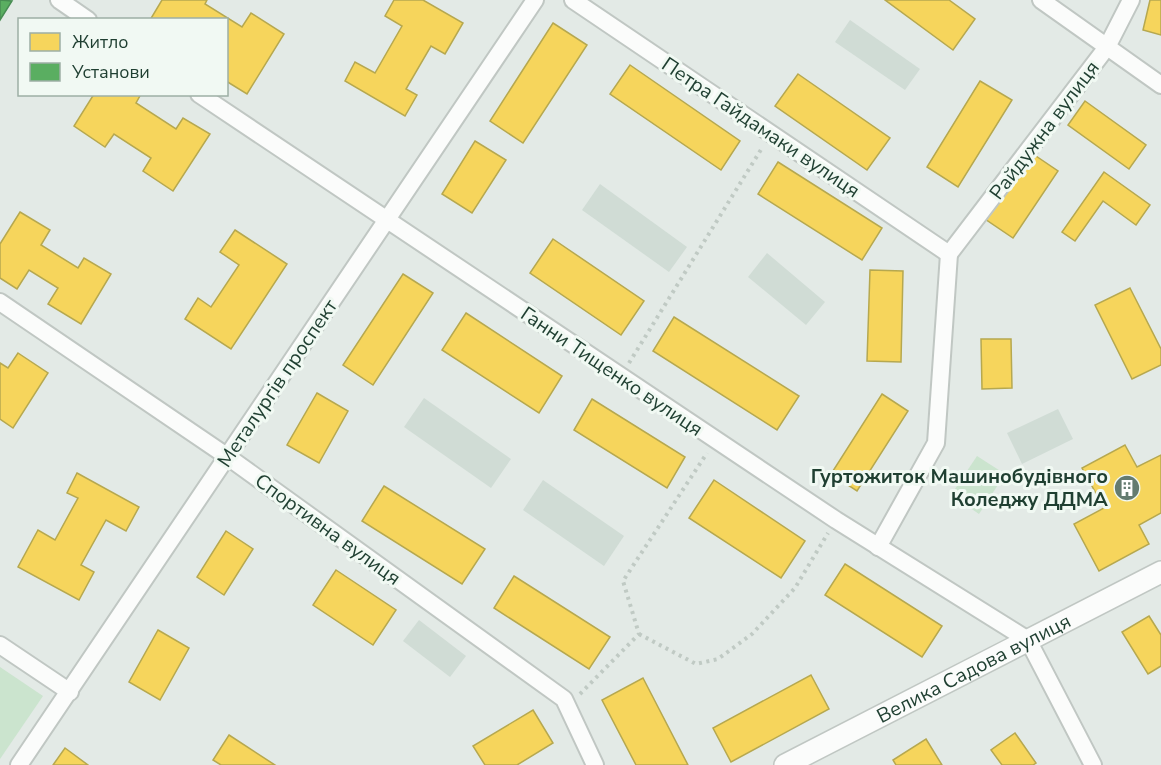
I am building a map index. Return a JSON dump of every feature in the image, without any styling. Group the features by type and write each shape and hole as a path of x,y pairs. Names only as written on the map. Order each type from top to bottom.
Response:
{"street":[{"path":"59,0 85,18"},
{"name":"Металургів проспект","path":"18,765 70,692 535,0"},
{"name":"Петра Гайдамаки вулиця","path":"573,0 949,254"},
{"path":"1041,0 1161,85"},
{"name":"Райдужна вулиця","path":"949,254 1107,47 1131,0"},
{"name":"Ганни Тищенко вулиця","path":"202,96 836,520 1028,640"},
{"path":"878,547 936,443 949,254"},
{"name":"Спортивна вулиця","path":"0,302 228,457 564,699 595,765"},
{"name":"Велика Садова вулиця","path":"784,765 1161,572"},
{"path":"1028,640 1093,765"},
{"path":"0,645 70,692"}],"path":[{"path":"620,376 771,134"},
{"path":"716,440 623,581 639,634 696,664 718,659 752,634 795,588 836,520"},
{"path":"568,707 639,634"}],"shaded area":[{"path":"850,20 920,69 905,90 835,42"},
{"path":"600,184 687,247 669,272 582,210"},
{"path":"767,253 825,302 806,325 748,277"},
{"path":"424,398 511,459 491,488 404,427"},
{"path":"1058,409 1073,439 1022,464 1007,433"},
{"path":"543,480 624,536 604,566 523,510"},
{"path":"419,620 466,656 450,677 403,641"}],"green space":[{"path":"977,456 1005,474 979,514 951,495"},
{"path":"0,667 43,696 0,759"}],"building: Житло":[{"path":"162,0 207,0 205,4 228,18 151,18"},
{"path":"394,0 423,0 463,23 445,54 431,46 406,89 417,95 405,116 345,81 355,62 375,73 402,26 385,16"},
{"path":"885,0 949,0 975,19 953,50"},
{"path":"1150,0 1161,0 1161,35 1143,30"},
{"path":"251,13 284,34 247,94 228,82 228,18 242,27"},
{"path":"553,23 587,45 523,143 490,121"},
{"path":"630,65 740,141 721,170 610,94"},
{"path":"798,74 890,138 867,170 775,106"},
{"path":"980,81 1012,100 958,187 927,167"},
{"path":"93,96 140,96 136,103 176,129 183,118 210,134 173,191 143,171 151,158 114,134 105,147 74,126"},
{"path":"1085,101 1146,145 1129,169 1068,125"},
{"path":"475,141 506,160 472,213 442,194"},
{"path":"1030,152 1058,171 1013,238 985,219"},
{"path":"778,162 882,228 862,260 758,194"},
{"path":"1104,172 1150,205 1136,225 1103,201 1075,241 1062,232"},
{"path":"20,212 50,230 41,245 78,268 84,258 111,274 81,324 48,304 58,288 29,270 17,289 0,278 0,244"},
{"path":"235,230 287,264 231,349 185,319 198,298 211,307 239,265 220,252"},
{"path":"553,239 644,301 621,335 530,273"},
{"path":"870,270 903,271 901,362 867,361"},
{"path":"403,274 433,293 373,385 343,365"},
{"path":"1130,288 1161,349 1161,365 1132,379 1095,305"},
{"path":"466,313 562,376 539,413 442,350"},
{"path":"674,317 799,396 777,430 653,351"},
{"path":"981,339 1011,339 1012,388 982,389"},
{"path":"18,353 48,373 13,428 0,419 0,363 8,368"},
{"path":"317,393 348,411 319,463 287,445"},
{"path":"882,394 908,411 857,491 831,474"},
{"path":"592,399 685,457 667,488 574,430"},
{"name":"Гуртожиток Машинобудівного Коледжу ДДМА","path":"1125,445 1137,467 1161,455 1161,513 1139,525 1149,544 1099,571 1074,524 1104,508 1082,468"},
{"path":"77,473 139,507 126,531 106,520 81,565 94,572 79,600 18,567 38,530 55,540 78,498 67,493"},
{"path":"714,480 805,541 781,578 689,518"},
{"path":"384,486 485,549 462,584 362,521"},
{"path":"226,531 253,549 224,595 197,577"},
{"path":"845,564 942,626 922,657 825,595"},
{"path":"336,570 396,610 373,645 313,605"},
{"path":"514,576 610,637 589,669 494,608"},
{"path":"1149,616 1161,635 1161,666 1148,674 1122,632"},
{"path":"158,630 189,648 160,700 129,682"},
{"path":"811,675 829,709 731,762 713,728"},
{"path":"643,678 688,765 636,765 602,700"},
{"path":"533,710 553,743 517,765 485,765 473,746"},
{"path":"1015,733 1036,763 1033,765 1002,765 991,750"},
{"path":"229,735 275,765 221,765 213,760"},
{"path":"926,739 942,765 896,765 893,760"},
{"path":"65,748 88,765 53,765"}],"building: Установи":[{"path":"0,0 12,1 0,20"}],"place":[{"name":"Гуртожиток Машинобудівного Коледжу ДДМА","path":"1127,488"}]}
